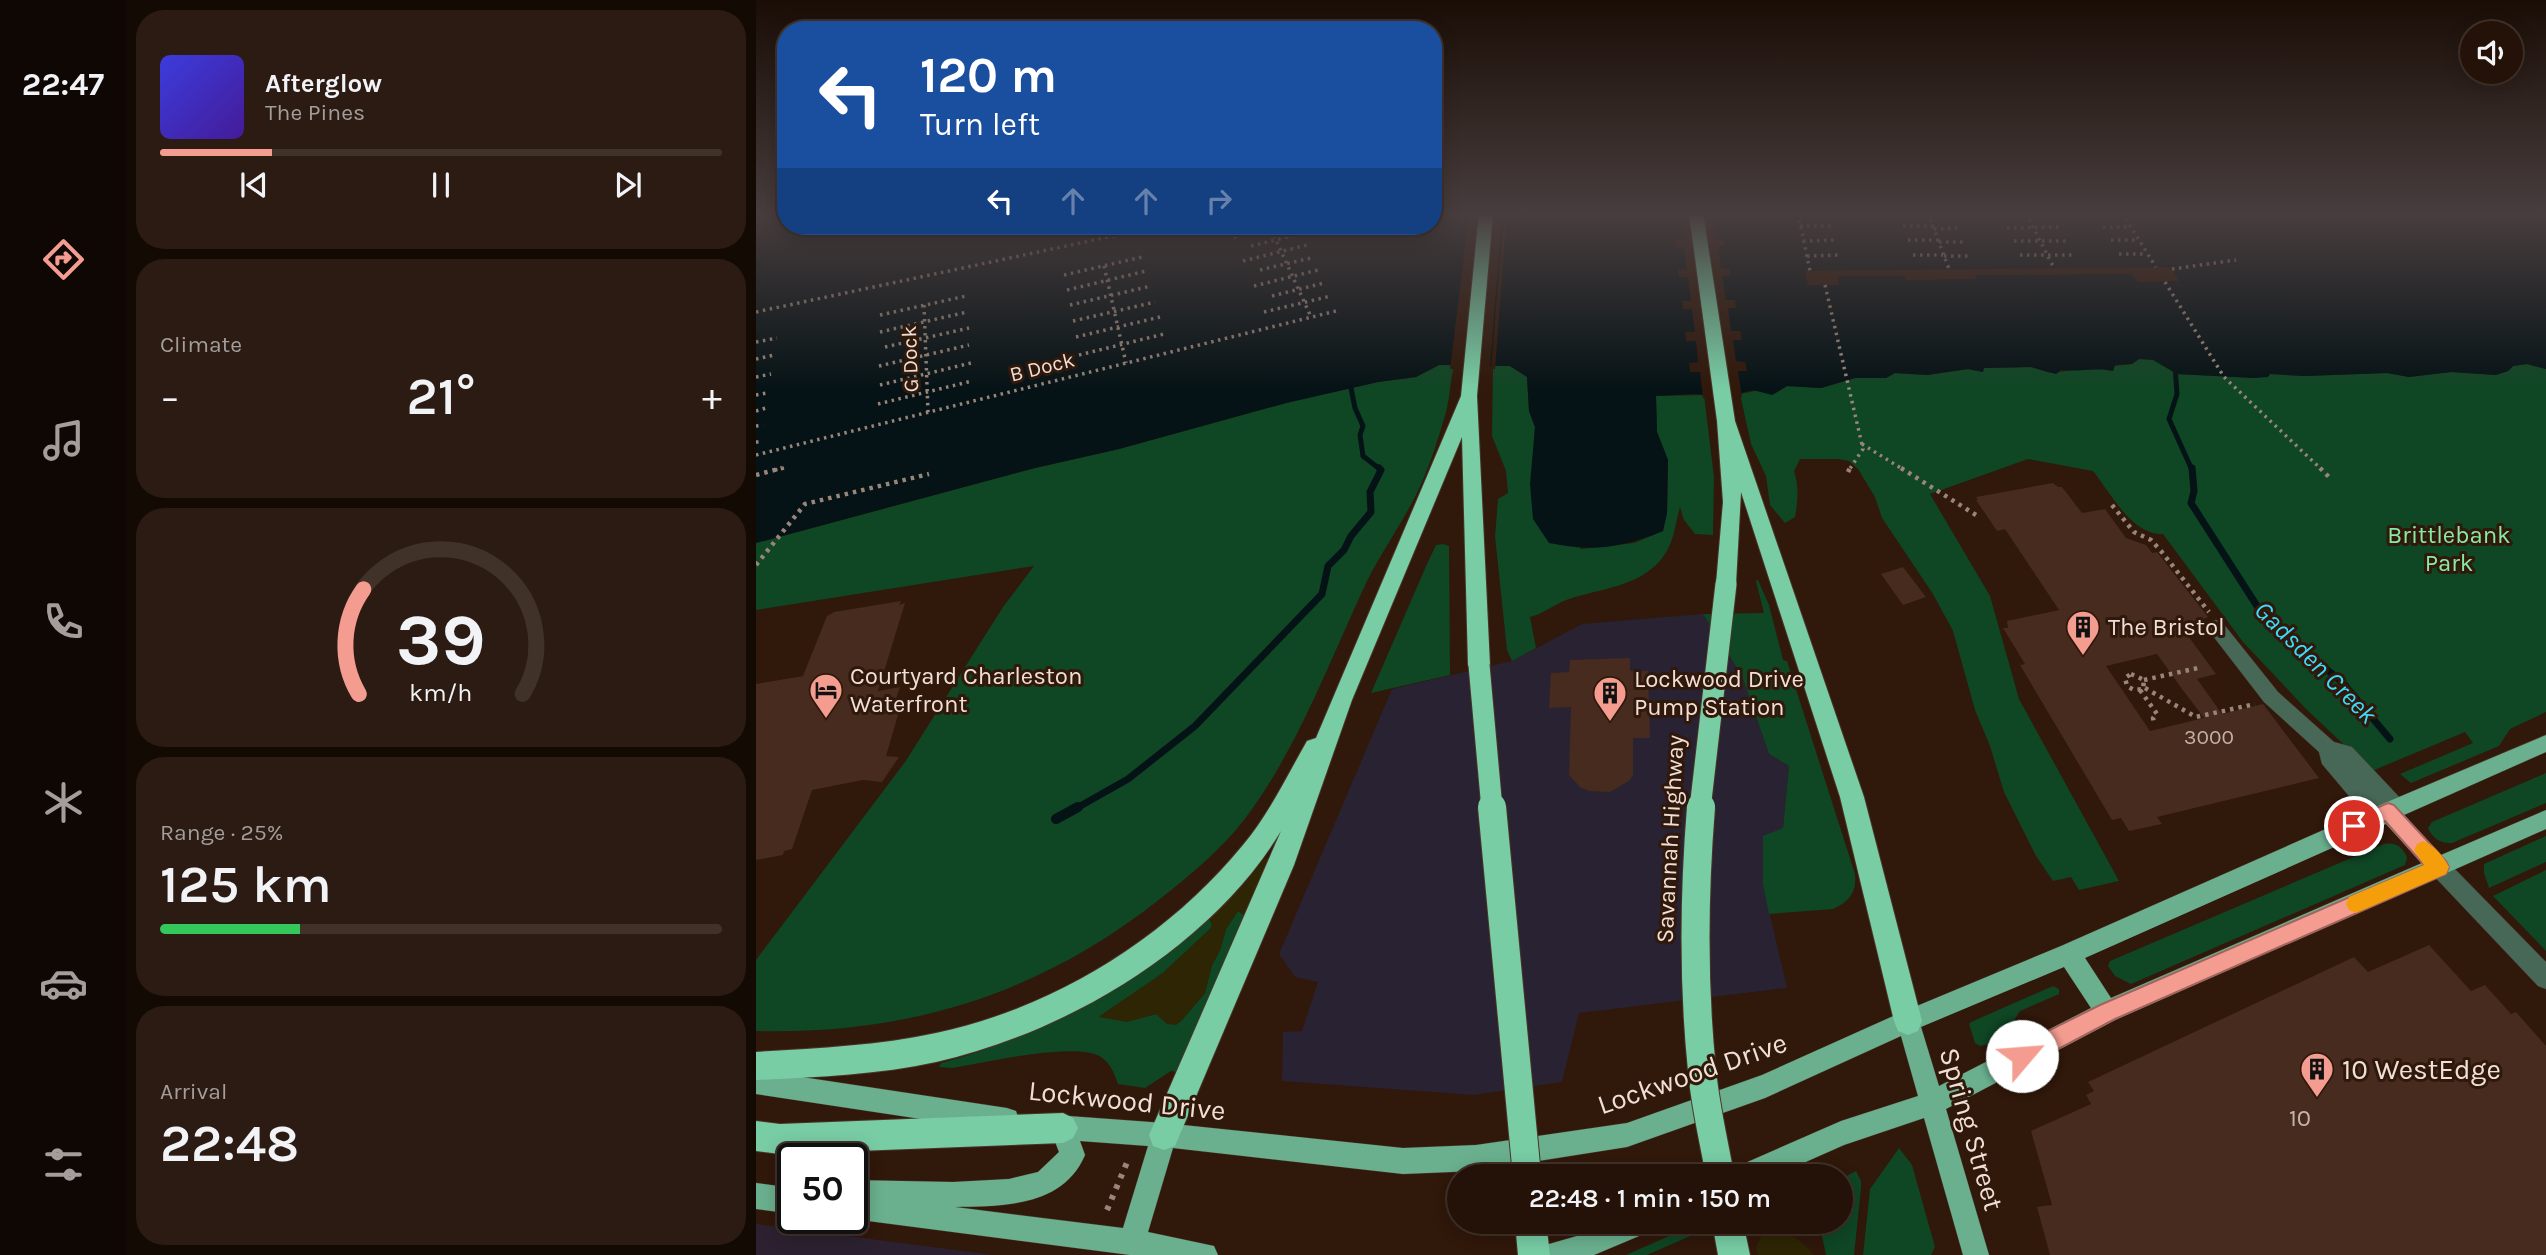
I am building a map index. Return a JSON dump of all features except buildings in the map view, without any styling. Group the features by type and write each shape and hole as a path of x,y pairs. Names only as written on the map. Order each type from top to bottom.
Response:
{"highway":[{"path":"1480,272 1469,391 1479,665 1526,1164"},
{"name":"Savannah Highway","path":"1704,272 1726,421 1732,502 1726,584 1709,704 1697,837 1696,986 1703,1073 1718,1164"},
{"path":"1164,1135 1281,865 1341,700 1432,490 1469,391"},
{"path":"1726,421 1852,797 1908,1021"},
{"path":"756,1066 907,1052 960,1041 1030,1017 1101,982 1156,946 1226,883 1253,852 1274,820 1341,700"},
{"path":"756,1136 780,1139 1063,1128"},
{"path":"1532,1234 1535,1255"},
{"path":"1730,1234 1734,1255"}],"main road":[{"name":"Lockwood Drive","path":"756,1082 1063,1128 1164,1135 1403,1161 1476,1158 1627,1135 1765,1086 2546,743"},
{"path":"2387,811 2439,867"},
{"path":"1772,1164 1842,1133 1932,1103 2107,1012 2546,819"},
{"path":"2069,954 2107,1012"},
{"name":"Spring Street","path":"1908,1021 1976,1255"},
{"path":"868,1193 1004,1193 1033,1188 1047,1182 1072,1155 1063,1128"},
{"path":"1130,1248 1164,1135"},
{"path":"756,1194 777,1193"},
{"path":"756,1194 777,1198"},
{"path":"868,1210 1130,1248 1205,1255"},
{"path":"1551,1255 1577,1249 1613,1234"}],"street":[{"path":"2216,627 2272,697 2328,748 2345,753 2387,811"},
{"path":"2439,867 2546,978"}],"path":[{"path":"756,312 946,272"},
{"path":"1064,275 1079,272"},
{"path":"1105,272 1126,363"},
{"path":"1067,290 1144,272"},
{"path":"1291,272 1311,317"},
{"path":"1254,286 1311,272"},
{"path":"2165,282 2224,377 2332,480"},
{"path":"1272,296 1324,284"},
{"path":"1825,285 1863,449 1848,472"},
{"path":"1070,304 1150,286"},
{"path":"880,315 967,296"},
{"path":"1264,312 1331,296"},
{"path":"1073,321 1156,302"},
{"name":"G Dock","path":"924,305 928,412"},
{"name":"B Dock","path":"756,455 1336,311"},
{"path":"880,332 967,312"},
{"path":"1076,337 1160,317"},
{"path":"885,347 969,328"},
{"path":"1079,355 1164,334"},
{"path":"756,342 777,338"},
{"path":"879,366 969,345"},
{"path":"756,359 774,355"},
{"path":"880,385 971,363"},
{"path":"756,377 771,374"},
{"path":"878,404 972,381"},
{"path":"756,395 767,393"},
{"path":"756,411 766,408"},
{"path":"756,426 763,425"},
{"path":"1861,443 1976,515"},
{"path":"756,475 784,468"},
{"path":"756,565 805,504 929,474"},
{"path":"2112,505 2134,532 2151,540 2161,551 2214,618 2216,627"},
{"path":"2198,668 2144,680 2131,674 2125,678 2127,686 2143,689 2196,717 2262,702"},
{"path":"2144,680 2143,689 2157,714 2153,718 2154,723"},
{"path":"1107,1210 1128,1160"}],"shaded area":[{"path":"756,272 2546,272 2546,369 2527,364 2513,366 2496,375 2451,372 2409,377 2387,373 2304,376 2270,374 2268,377 2255,378 2177,374 2153,360 2139,359 2132,364 2115,365 2113,371 2061,370 2056,374 2031,367 1984,368 1983,372 1968,369 1927,375 1895,373 1886,378 1855,378 1821,388 1787,386 1772,395 1753,390 1725,397 1695,394 1656,396 1657,432 1668,460 1667,513 1663,531 1607,547 1549,543 1533,519 1530,484 1535,427 1529,411 1527,377 1510,366 1439,365 1416,377 1378,382 1286,403 756,543"},
{"path":"1703,614 1742,676 1769,754 1789,766 1783,828 1763,885 1787,988 1579,1013 1562,1082 1474,1095 1282,1081 1283,1032 1302,1031 1318,982 1295,977 1279,954 1392,689 1512,661 1582,624"},
{"path":"756,1224 777,1227 777,1234 832,1234 993,1255 756,1255"}],"green space":[{"name":"Brittlebank Park","path":"2139,359 2153,359 2177,374 2255,378 2270,374 2304,376 2387,373 2409,377 2451,372 2496,375 2513,366 2527,364 2546,369 2546,712 2510,729 2499,746 2411,783 2400,774 2473,743 2465,732 2372,771 2306,709 2243,642 2163,534 2141,528 2132,520 2093,471 2028,459 1930,494 1990,596 2019,699 2119,881 2079,890 2071,877 2053,881 2036,856 2004,792 1990,746 1975,710 1953,631 1933,594 1882,518 1875,497 1858,469 1849,461 1839,459 1800,459 1794,471 1797,482 1795,517 1785,523 1770,505 1766,476 1751,444 1740,394 1760,390 1772,395 1787,386 1821,388 1855,378 1886,378 1895,373 1927,375 1968,369 1983,372 1983,368 2031,367 2050,373 2096,367 2113,371 2114,366 2132,364"},
{"path":"1439,365 1454,365 1446,412 1420,487 1367,581 1279,767 1244,820 1215,852 1160,899 1114,932 1068,960 1020,984 919,1016 812,1030 756,1031 756,960 905,762 1003,607 1034,566 756,610 756,543 1286,403 1378,382 1416,377"},
{"path":"1493,366 1510,366 1527,377 1529,411 1535,427 1534,453 1581,549 1634,543 1663,531 1667,513 1668,460 1657,432 1656,396 1704,395 1714,477 1713,535 1695,534 1684,520 1680,507 1671,543 1656,565 1646,573 1622,584 1569,599 1530,617 1536,648 1512,661 1507,650 1495,536 1498,499 1508,493 1506,471 1492,436"},
{"path":"1436,545 1449,546 1450,675 1371,693"},
{"path":"1758,580 1769,605 1783,660 1787,661 1855,874 1855,886 1851,896 1833,909 1769,914 1763,885 1763,836 1783,828 1789,766 1769,754 1742,676 1703,614 1764,613 1756,581"},
{"path":"2546,773 2546,803 2452,843 2437,840 2428,828 2432,822"},
{"path":"2546,836 2546,862 2489,888 2484,864"},
{"path":"2384,844 2401,848 2407,858 2405,865 2131,984 2115,976 2108,966 2110,961"},
{"path":"2546,870 2546,951 2493,896"},
{"path":"1238,911 1245,916 1183,1073 1171,1071 1145,1088 1118,1084 1114,1072 1101,1057 1072,1051 952,1068 939,1067 941,1063 1014,1039 1083,1006 1148,966 1209,918 1212,925 1210,929 1163,973 1100,1016 1127,1021 1156,1014 1163,1019 1180,1022 1205,993 1226,929"},
{"path":"2053,986 2059,989 2059,994 2020,1011 2001,1041 1980,1046 1975,1043 1969,1024 1971,1022"},
{"path":"1899,1148 1912,1165 1935,1247 1931,1255 1863,1255 1870,1189"},
{"path":"1856,1171 1861,1181 1854,1255 1826,1255 1822,1234 1853,1234 1853,1173"},
{"path":"1674,1234 1695,1234 1647,1255 1626,1255"}],"sand":[{"path":"1265,858 1269,858 1245,916 1238,911 1226,929 1205,993 1180,1022 1176,1025 1167,1024 1156,1014 1127,1022 1099,1017 1163,973 1210,929 1212,925 1209,918 1246,882"},
{"path":"1787,1234 1796,1238 1814,1255 1758,1255 1756,1247 1762,1235"}],"pier":[{"path":"1462,272 1497,272 1490,369 1450,369"},
{"path":"1499,272 1502,272 1495,369 1491,369"},
{"path":"1678,272 1730,272 1731,275 1722,276 1726,300 1735,300 1736,308 1728,308 1731,331 1740,331 1742,340 1733,340 1736,361 1745,362 1747,371 1738,371 1742,397 1725,401 1703,398 1700,372 1690,372 1689,363 1698,362 1696,341 1686,341 1685,332 1695,332 1692,309 1683,309 1682,301 1691,301 1688,277 1679,277"},
{"path":"1805,272 2173,272 2179,281 2138,282 2131,274 1975,275 1976,279 1906,280 1904,276 1841,276 1838,278 1839,285 1808,285"}],"waterway":[{"name":"Gadsden Creek","path":"2175,366 2177,394 2169,419 2192,470"},
{"path":"1351,388 1355,408 1363,426 1360,435 1363,456 1381,470"},
{"name":"Gadsden Creek","path":"2192,468 2194,491 2191,503 2266,620 2342,682 2390,739"},
{"path":"1075,809 1128,779 1195,726 1322,594 1328,566 1344,550 1351,536 1371,512 1370,492 1381,470"},
{"path":"1056,819 1078,807"}],"slow traffic":[{"path":"2356,904 2439,867 2423,850"}],"place":[{"name":"The Bristol","path":"2083,657"},
{"name":"Courtyard Charleston Waterfront","path":"826,720"},
{"name":"Lockwood Drive Pump Station","path":"1610,723"},
{"name":"10 WestEdge","path":"2317,1099"}],"route":[{"path":"2022,1056 2107,1012 2439,867 2388,811 2354,826"}]}
